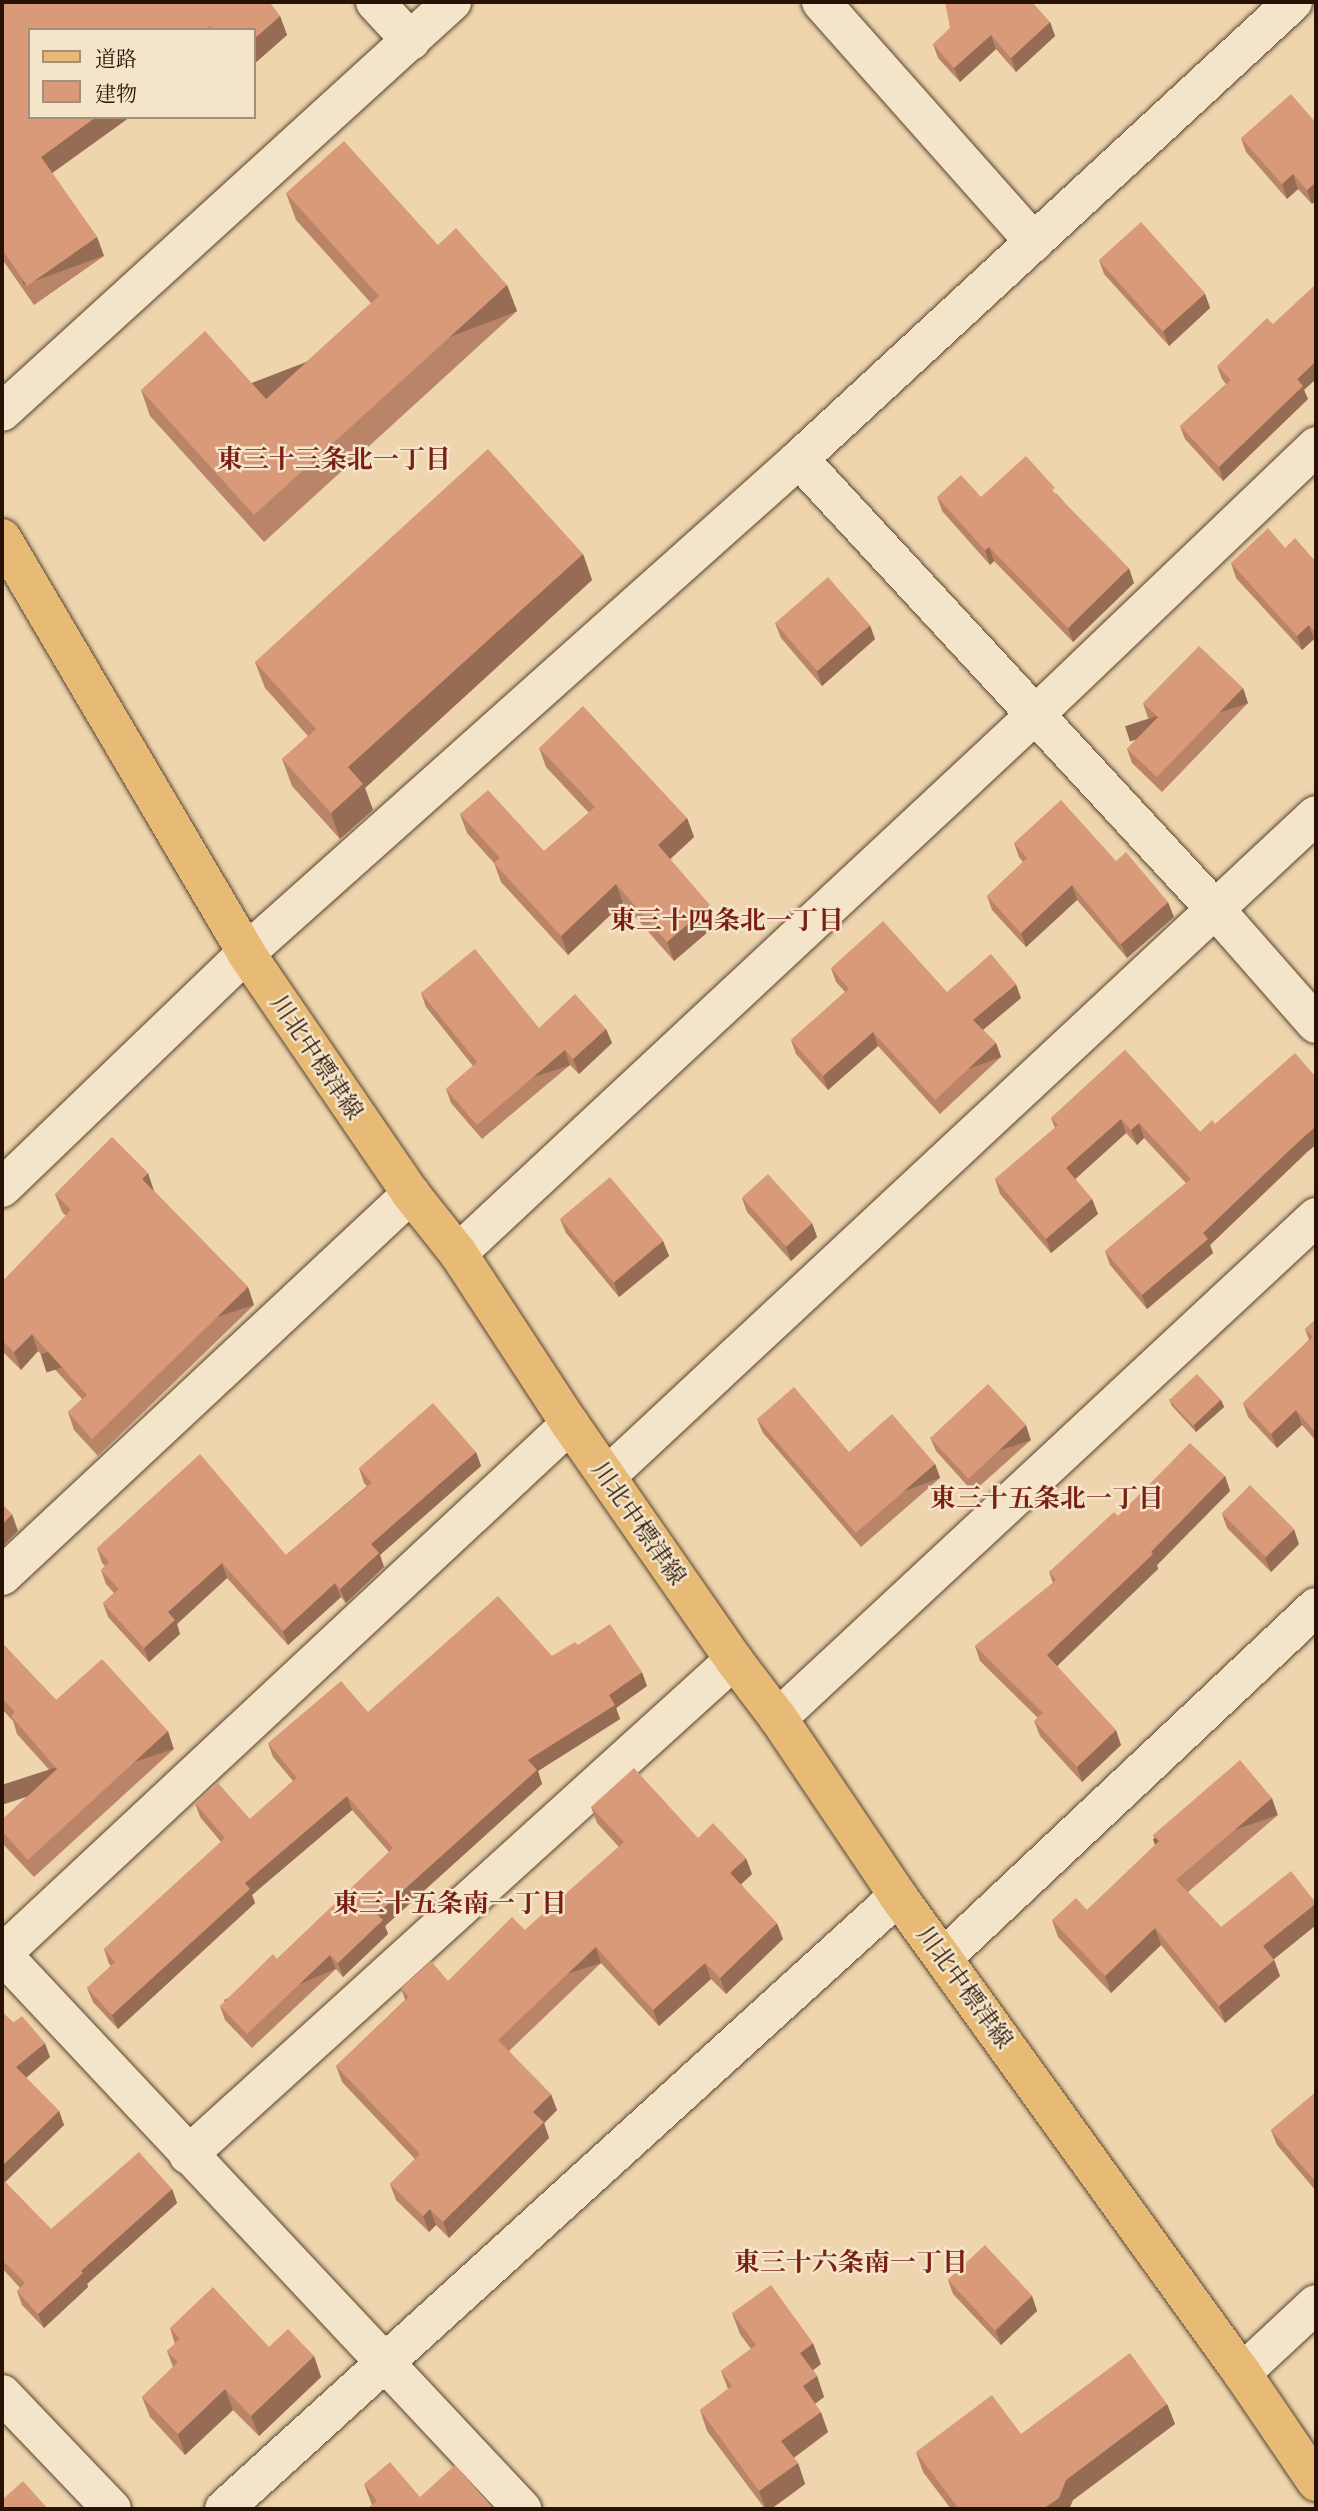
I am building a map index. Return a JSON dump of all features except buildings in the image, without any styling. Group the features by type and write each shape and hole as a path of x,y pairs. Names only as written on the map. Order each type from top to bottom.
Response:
{"main road":[{"name":"川北中標津線","path":"2,538 246,953 411,1194 458,1253 570,1424 734,1660 778,1718 898,1896 1242,2373 1316,2482"}],"street":[{"path":"375,2 411,41"},
{"path":"2,412 452,2"},
{"path":"821,2 1034,242"},
{"path":"2,1188 246,953 800,459 1034,242 1280,6"},
{"path":"458,1253 1036,714 1316,446"},
{"path":"800,459 1215,909 1316,1024"},
{"path":"607,1476 1316,815"},
{"path":"2,1576 411,1194"},
{"path":"778,1718 1316,1217"},
{"path":"522,2509 2,1954 570,1424"},
{"path":"944,1957 1316,1607"},
{"path":"188,2155 734,1660"},
{"path":"224,2509 898,1896"},
{"path":"1242,2373 1316,2304"},
{"path":"2,2394 112,2509"}],"district":[{"name":"東三十三条北一丁目","path":"334,460"},
{"name":"東三十四条北一丁目","path":"727,921"},
{"name":"東三十五条北一丁目","path":"1047,1499"},
{"name":"東三十五条南一丁目","path":"450,1904"},
{"name":"東三十六条南一丁目","path":"851,2263"}]}
